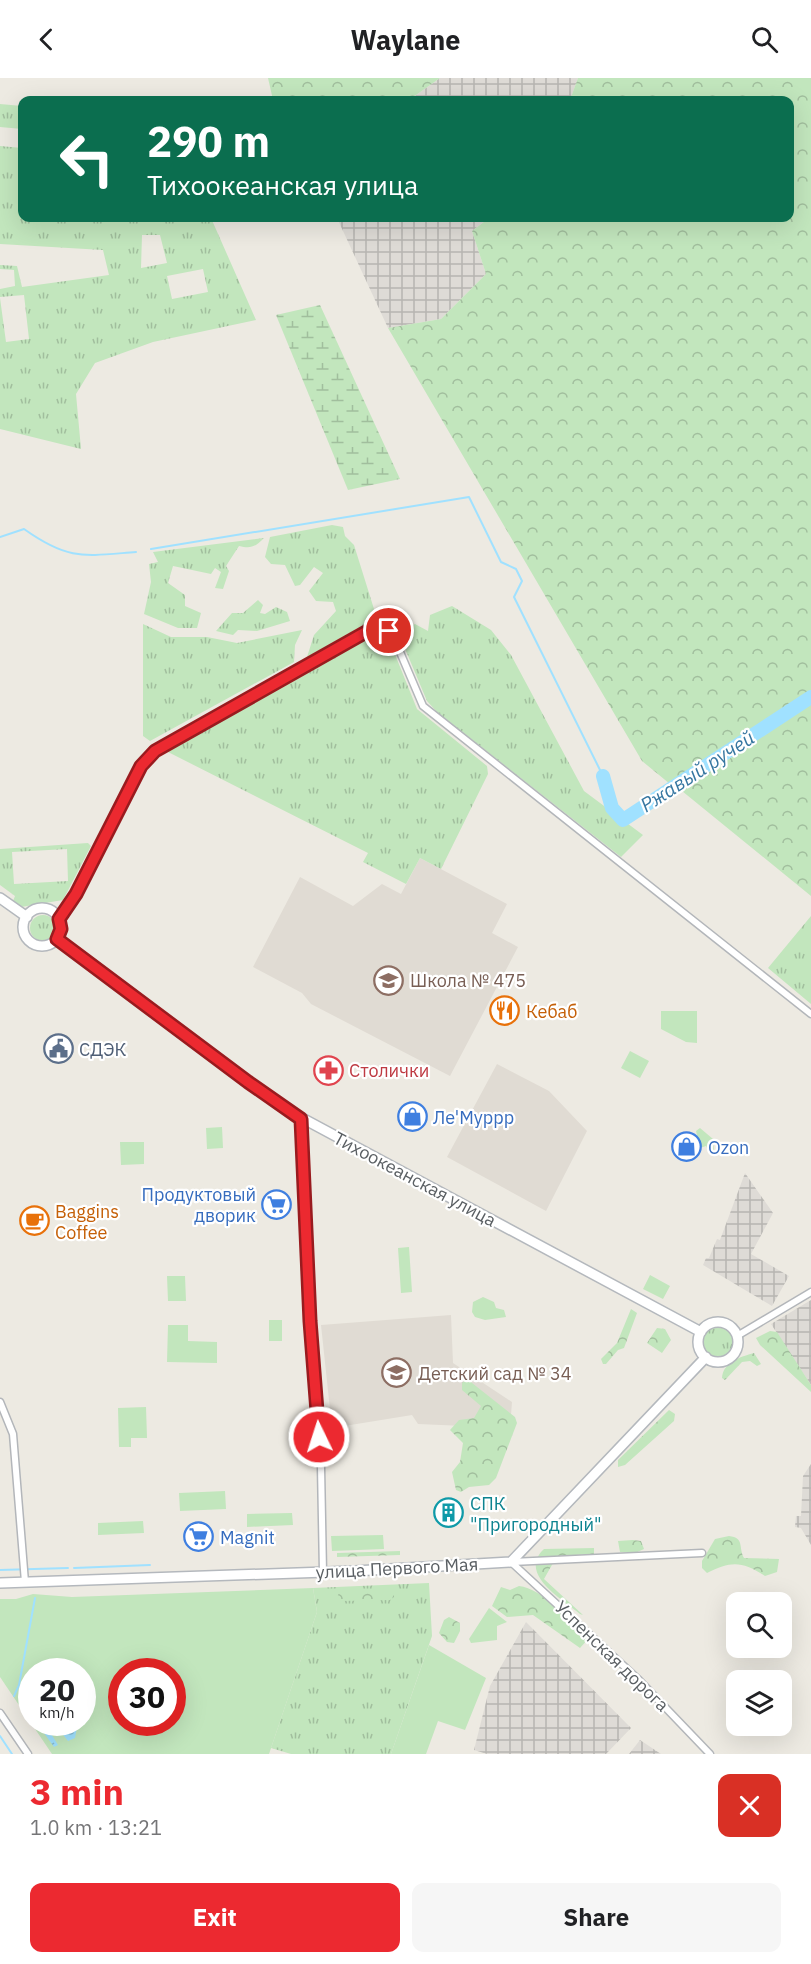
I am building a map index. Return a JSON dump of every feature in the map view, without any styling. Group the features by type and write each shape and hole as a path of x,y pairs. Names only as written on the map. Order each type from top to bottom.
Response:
{"street":[{"path":"59,919 76,894 141,766 155,751 373,628 382,627 394,638 423,706 811,1014"},
{"path":"0,898 27,917"},
{"path":"46,909 59,919 61,929 57,939 44,946 30,942 24,930 27,917 32,912 46,909"},
{"name":"Тихоокеанская улица","path":"57,939 301,1119 701,1332"},
{"path":"301,1119 310,1321 321,1467 323,1572"},
{"path":"737,1336 811,1292"},
{"path":"713,1322 728,1324 737,1336 737,1348 729,1358 717,1362 706,1358 698,1346 701,1332 713,1322"},
{"path":"511,1562 706,1358"},
{"path":"0,1402 14,1434 25,1582"},
{"path":"511,1562 702,1553"},
{"name":"улица Первого Мая","path":"0,1583 323,1572 511,1562"},
{"name":"Успенская дорога","path":"511,1562 639,1680 710,1754"},
{"path":"0,1713 28,1754"}],"shaded area":[{"path":"440,78 578,78 571,96 415,96"},
{"path":"339,222 484,222 472,231 486,274 441,319 388,328"},
{"name":"Школа № 475","path":"420,858 507,904 492,933 518,947 450,1076 311,1004 302,993 253,967 300,877 353,906 382,884 401,894"},
{"path":"497,1064 549,1091 587,1131 546,1211 447,1157"},
{"path":"745,1173 773,1213 751,1254 789,1276 772,1306 703,1265 706,1258 709,1258 717,1239 720,1240"},
{"path":"811,1300 811,1385 771,1324"},
{"name":"Детский сад № 34","path":"451,1315 453,1363 512,1402 510,1428 418,1424 412,1415 332,1428 321,1325"},
{"path":"811,1464 811,1545 801,1528 795,1527 796,1516 801,1516 803,1476"},
{"path":"526,1622 631,1728 606,1754 487,1754 474,1750 490,1686"},
{"path":"640,1740 661,1754 629,1754"}],"green space":[{"path":"268,78 440,78 415,96 272,96"},
{"path":"578,78 811,78 811,690 670,784 642,761 388,328 441,319 486,274 472,231 484,222 794,222 794,96 571,96"},
{"path":"0,104 18,106 18,129 0,127"},
{"path":"0,146 18,148 18,222 213,222 256,320 153,342 95,363 76,394 81,449 0,429 0,298 6,342 29,339 24,295 0,297 0,289 15,286 14,270 0,269 0,265 17,266 22,287 109,275 103,250 0,244","holes":["142,235 160,235 167,263 141,268","203,269 208,292 172,299 167,276"]},
{"path":"320,305 400,479 348,490 276,315"},
{"path":"332,525 343,527 345,536 354,545 374,609 366,624 307,657 314,635 336,611 333,602 316,601 309,591 323,573 314,567 300,585 295,586 285,565 271,564 265,557 270,537"},
{"path":"264,538 253,547 239,546 226,566 229,571 223,589 215,588 221,572 215,568 211,574 173,566 168,583 185,595 185,606 201,613 197,628 178,628 144,614 151,582 149,564 158,562 153,552"},
{"path":"258,600 263,605 260,613 265,614 276,607 287,612 290,621 257,631 238,630 233,635 216,631 232,613 243,613"},
{"path":"452,606 491,630 511,655 584,791 643,835 621,857 437,712 427,701 398,632 415,624 428,631 430,615"},
{"path":"143,624 171,637 207,637 237,643 302,630 295,645 294,662 150,741 143,736"},
{"path":"380,636 390,642 417,709 487,766 488,774 441,869 420,858 406,884 363,862 368,853 164,750 364,638"},
{"path":"811,703 811,896 682,791"},
{"path":"88,843 91,846 63,900 21,907 13,901 15,896 0,885 0,849","holes":["67,849 68,881 14,884 12,852"]},
{"path":"43,915 52,919 56,928 52,937 43,941 34,937 30,928 34,919"},
{"path":"811,916 811,1004 768,968"},
{"path":"661,1011 697,1011 697,1043 686,1042 661,1029"},
{"path":"630,1051 649,1061 640,1078 621,1068"},
{"path":"222,1127 223,1148 207,1149 206,1128"},
{"path":"700,1128 713,1139 714,1152 708,1151 706,1146 700,1148 696,1131"},
{"path":"120,1142 144,1142 144,1164 121,1165"},
{"path":"409,1247 412,1292 401,1293 398,1248"},
{"path":"650,1275 670,1286 663,1299 643,1289"},
{"path":"167,1276 185,1276 186,1301 168,1301"},
{"path":"483,1297 494,1302 496,1308 504,1310 506,1317 485,1320 475,1317 472,1312 473,1302"},
{"path":"631,1309 637,1313 624,1348 618,1350 606,1364 603,1364 601,1359 617,1343"},
{"path":"269,1320 282,1320 282,1341 269,1341"},
{"path":"168,1325 188,1325 188,1341 217,1342 217,1363 167,1362"},
{"path":"718,1327 729,1331 733,1342 729,1353 718,1357 707,1353 703,1342 707,1331"},
{"path":"657,1328 665,1329 671,1340 662,1353 647,1343"},
{"path":"770,1331 777,1332 811,1385 811,1392 760,1345 756,1338"},
{"path":"754,1353 761,1364 757,1366 750,1361 742,1362 725,1380 722,1378 729,1364 738,1358"},
{"path":"467,1379 515,1417 517,1423 496,1478 489,1485 469,1487 461,1492 456,1490 452,1472 460,1462 463,1443 450,1430 459,1420 474,1418 481,1406 462,1390 462,1383"},
{"path":"146,1407 147,1438 131,1438 131,1447 119,1447 118,1408"},
{"path":"669,1410 675,1414 674,1421 625,1465 618,1467 618,1460"},
{"path":"225,1491 226,1509 180,1511 179,1493"},
{"path":"292,1513 293,1525 247,1527 247,1514"},
{"path":"143,1521 144,1533 98,1535 98,1523"},
{"path":"383,1535 384,1549 332,1551 331,1536"},
{"path":"729,1536 739,1541 744,1558 779,1559 777,1572 765,1576 736,1564 723,1566 707,1573 702,1568 702,1561 715,1539"},
{"path":"618,1541 641,1541 644,1549 635,1553 620,1552"},
{"path":"594,1548 594,1554 557,1556 544,1579 583,1615 546,1586 536,1568 537,1558 544,1549"},
{"path":"400,1551 400,1555 337,1557 337,1553"},
{"path":"429,1583 432,1636 391,1754 291,1754 271,1748 317,1612 313,1588"},
{"path":"519,1586 528,1588 547,1599 589,1638 580,1648 533,1615 507,1617 492,1606 501,1587 510,1590"},
{"path":"313,1588 317,1612 269,1754 52,1754 40,1736 96,1736 96,1658 18,1658 18,1704 0,1677 0,1599 16,1599 33,1594 72,1597"},
{"path":"390,1589 394,1592 394,1597 390,1600 341,1601 337,1598 340,1590"},
{"path":"489,1608 507,1622 497,1626 497,1640 471,1643 469,1639"},
{"path":"449,1617 460,1623 460,1631 454,1643 447,1642 439,1633 444,1620"},
{"path":"429,1645 486,1678 465,1730 438,1721 426,1754 391,1754"}],"water":[{"path":"46,1736 52,1736 58,1745 54,1747"},
{"path":"64,1736 75,1736 75,1738 68,1741"}],"waterway":[{"path":"151,549 469,497 501,562 516,569 522,581 514,597 603,776"},
{"path":"0,537 24,529 53,547 77,554 103,555 136,552"},
{"name":"Ржавый ручей","path":"603,776 612,808 623,820 811,697"},
{"path":"74,1568 150,1565"},
{"path":"0,1570 68,1568"},
{"path":"24,1658 35,1598"},
{"path":"14,1696 18,1687"},
{"path":"0,1736 12,1754"}],"place":[{"name":"Школа № 475","path":"389,980"},
{"name":"Кебаб","path":"505,1011"},
{"name":"СДЭК","path":"58,1049"},
{"name":"Столички","path":"328,1070"},
{"name":"Ле'Муррр","path":"412,1117"},
{"name":"Ozon","path":"687,1147"},
{"name":"Продуктовый дворик","path":"277,1204"},
{"name":"Baggins Coffee","path":"34,1221"},
{"name":"Детский сад № 34","path":"397,1373"},
{"name":"СПК \"Пригородный\"","path":"449,1513"},
{"name":"Magnit","path":"199,1537"}],"route":[{"path":"319,1437 310,1321 301,1119 57,939 61,929 59,919 76,894 141,766 155,751 373,628 382,627 389,631"}]}
